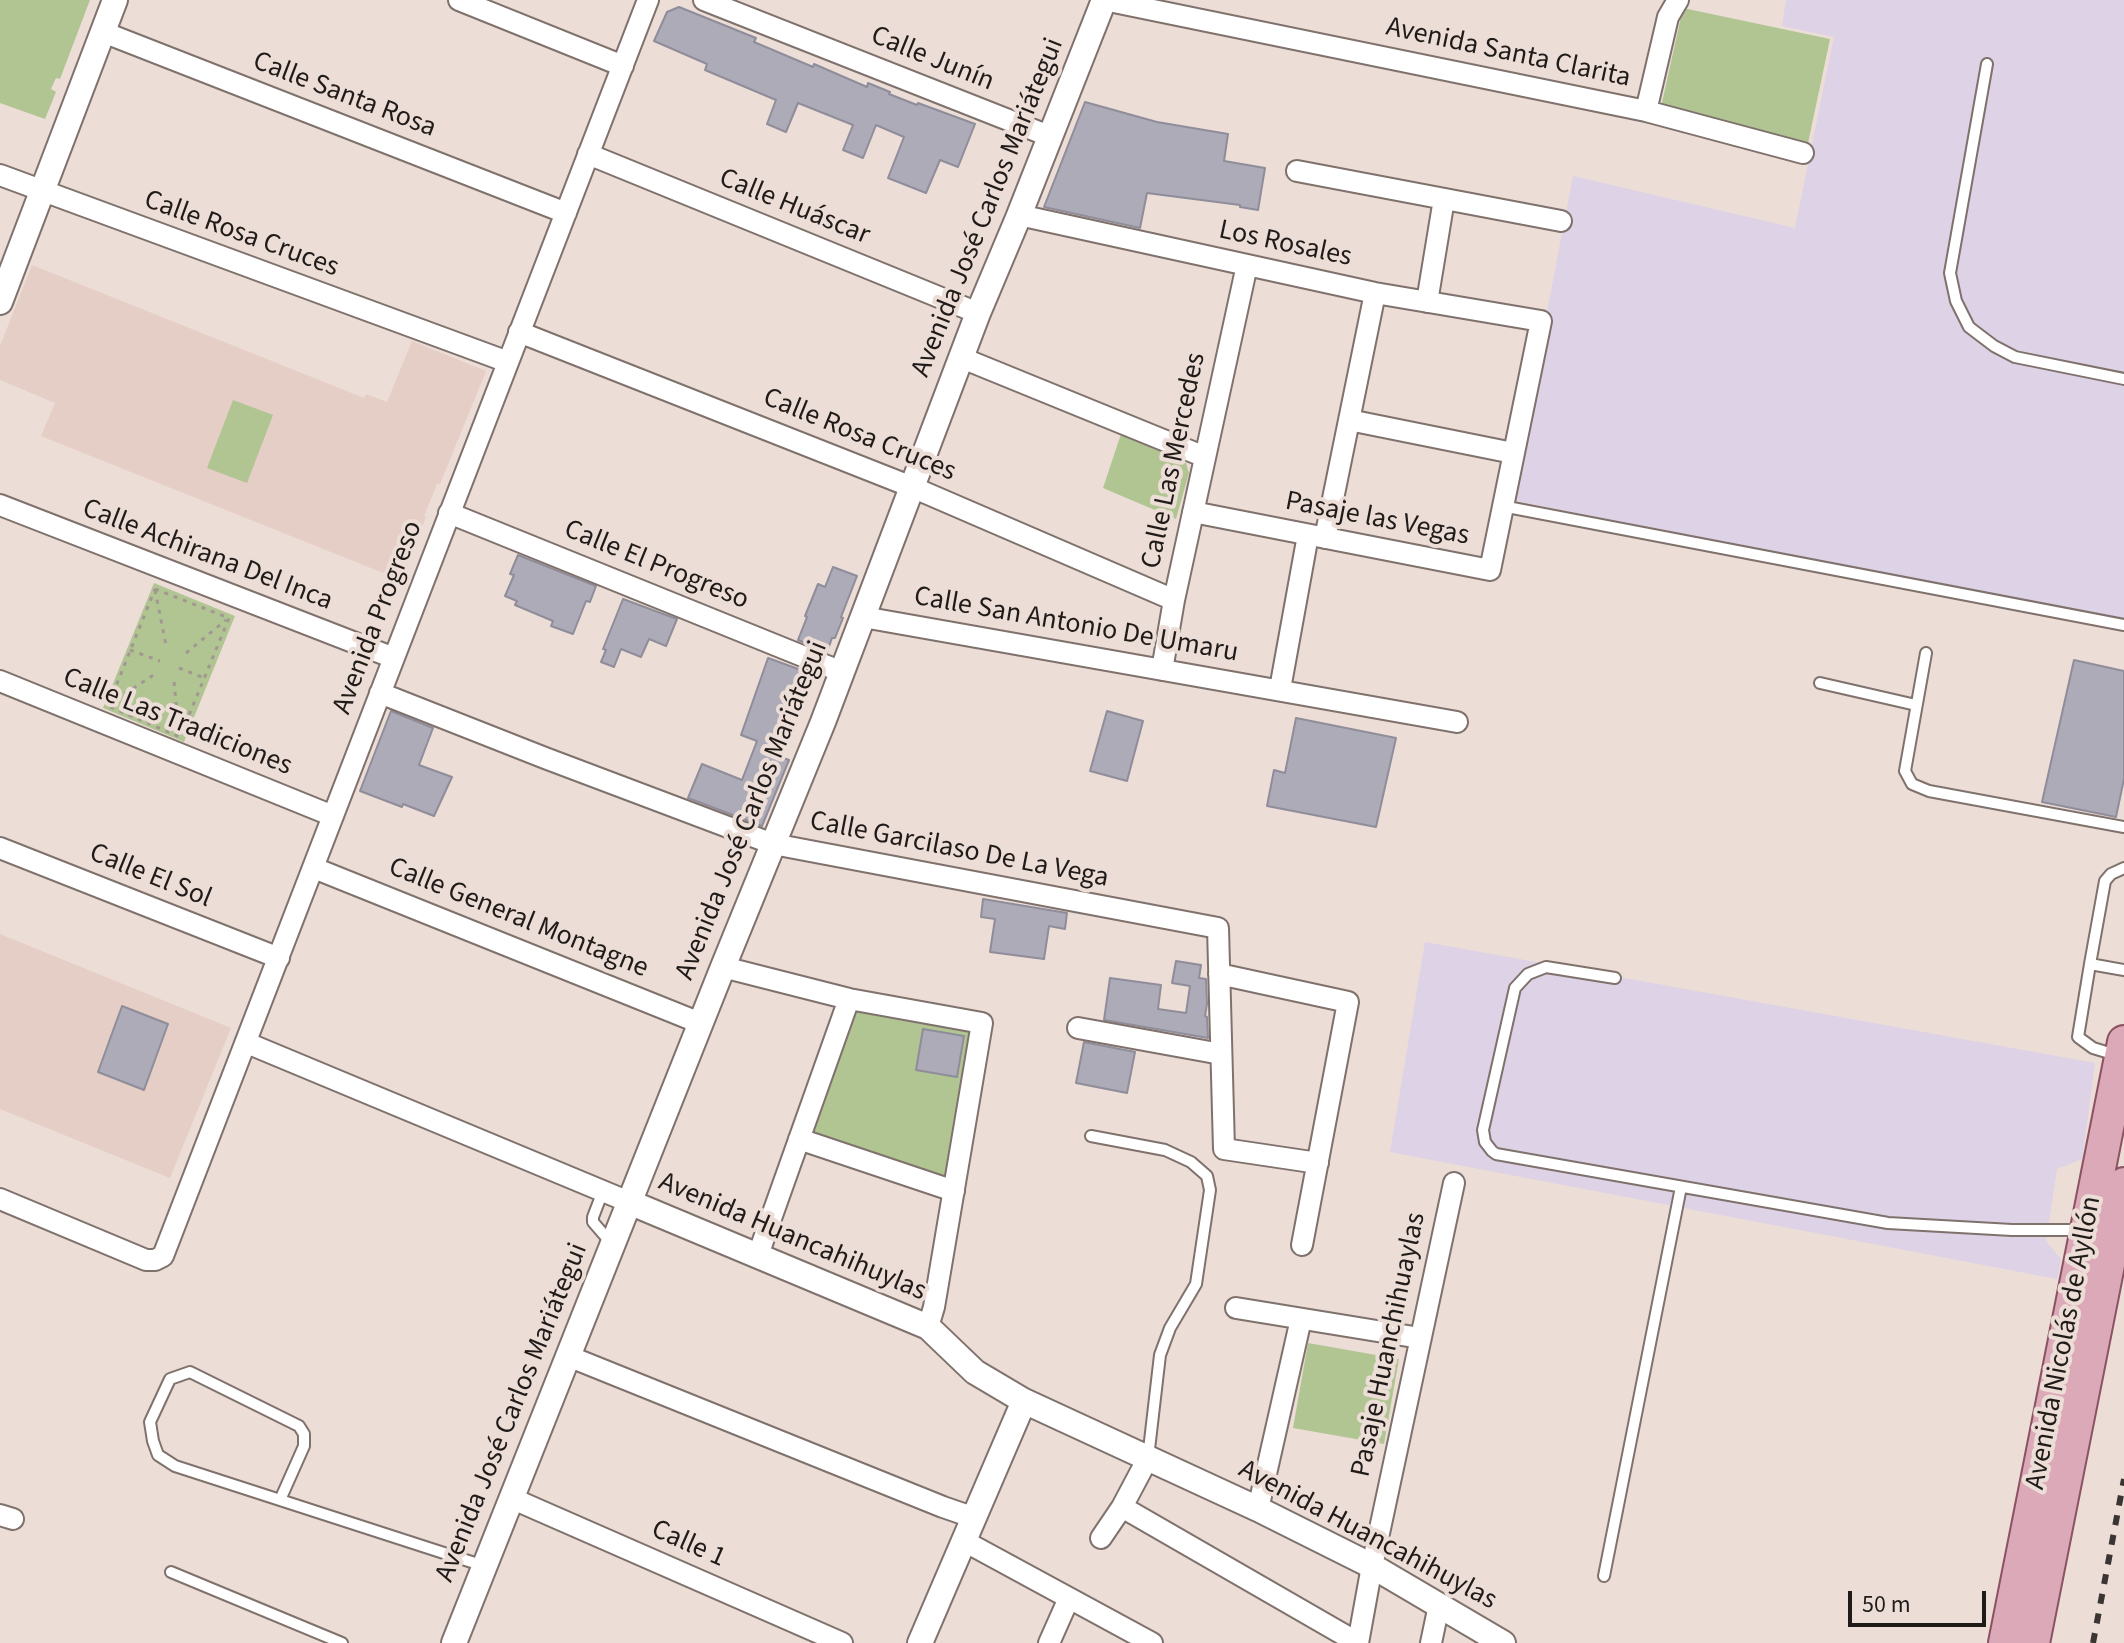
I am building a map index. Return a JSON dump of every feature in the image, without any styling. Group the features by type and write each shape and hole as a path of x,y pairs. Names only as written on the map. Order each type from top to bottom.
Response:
{"main road":[{"name":"Avenida Nicolás de Ayllón","path":"2033,1643 2123,1049"},
{"name":"Avenida Nicolás de Ayllón","path":"2005,1643 2094,1245 2124,1184"}],"street":[{"path":"0,302 115,0"},
{"path":"459,0 623,66"},
{"name":"Avenida Progreso","path":"0,1199 146,1260 163,1256 648,0"},
{"name":"Calle Junín","path":"704,0 1049,136"},
{"name":"Avenida José Carlos Mariátegui","path":"454,1643 842,672 978,313 1104,0"},
{"name":"Avenida Santa Clarita","path":"1104,0 1646,111 1803,153"},
{"path":"1646,111 1668,17 1678,0"},
{"name":"Calle Santa Rosa","path":"103,32 566,213"},
{"name":"Calle Huáscar","path":"588,154 978,313"},
{"path":"1297,171 1561,221"},
{"name":"Calle Rosa Cruces","path":"2,183 42,191 508,362"},
{"path":"1427,302 1444,199"},
{"name":"Los Rosales","path":"1019,215 1375,293 1541,321"},
{"name":"Calle Las Mercedes","path":"1162,670 1174,600 1247,265"},
{"path":"1280,689 1316,536 1349,420 1375,293"},
{"name":"Pasaje las Vegas","path":"1193,512 1490,570 1541,321"},
{"name":"Calle Rosa Cruces","path":"519,332 912,487 1174,600"},
{"path":"962,358 1205,457"},
{"path":"1349,420 1513,453"},
{"name":"Calle Achirana Del Inca","path":"0,505 394,658"},
{"name":"Calle El Progreso","path":"449,513 842,672"},
{"name":"Calle San Antonio De Umaru","path":"863,617 1457,722"},
{"name":"Calle Las Tradiciones","path":"0,681 105,714 333,816"},
{"name":"Calle Garcilaso De La Vega","path":"380,693 773,844 1218,928 1219,974"},
{"name":"Calle El Sol","path":"0,848 279,958"},
{"name":"Calle General Montagne","path":"314,868 700,1023"},
{"path":"723,967 849,999 982,1023 934,1307 928,1327"},
{"path":"1302,1245 1318,1163 1348,1002 1219,974 1224,1149 1318,1163"},
{"path":"758,1255 849,999"},
{"path":"1078,1028 1221,1054"},
{"name":"Avenida Huancahihuylas","path":"247,1043 928,1327 975,1372 1024,1401 1258,1509 1372,1566 1503,1643"},
{"path":"799,1139 954,1191"},
{"name":"Pasaje Huanchihuaylas","path":"1358,1643 1454,1183"},
{"path":"1236,1308 1420,1338"},
{"path":"1258,1509 1301,1319"},
{"path":"568,1356 975,1518"},
{"path":"920,1643 1024,1401"},
{"path":"1101,1538 1122,1507 1148,1458"},
{"name":"Calle 1","path":"511,1498 842,1643"},
{"path":"1122,1507 1358,1643"},
{"path":"964,1541 1152,1643"},
{"path":"1049,1643 1069,1598"},
{"path":"1431,1643 1439,1605"}],"lane":[{"path":"1987,64 1950,273 1956,301 1969,327 2015,357 2124,379"},
{"path":"1502,506 2124,625"},
{"path":"1926,653 1905,771 1912,784 1929,791 2124,827"},
{"path":"1820,683 1916,705"},
{"path":"2123,1049 2093,1048 2078,1037 2105,881 2124,868"},
{"path":"2090,964 2124,970"},
{"path":"1615,978 1546,967 1528,974 1515,988 1484,1123 1483,1136 1496,1154 1888,1223 2012,1230 2094,1245"},
{"path":"1091,1136 1165,1150 1191,1162 1207,1176 1210,1190 1196,1284 1170,1328 1160,1355 1148,1458"},
{"path":"1604,1576 1681,1187"},
{"path":"603,1191 593,1222 612,1244"},
{"path":"280,1500 304,1446 304,1434 299,1426 190,1372 170,1379 150,1422 158,1455 175,1466 280,1500 484,1566"},
{"path":"171,1572 342,1643"}],"path":[{"path":"105,714 162,568"},
{"path":"155,589 229,618"},
{"path":"155,589 166,645"},
{"path":"177,744 238,598"},
{"path":"186,653 229,618"},
{"path":"130,650 160,661"},
{"path":"179,668 204,678"},
{"path":"105,714 155,674"},
{"path":"174,682 177,744"},
{"path":"105,714 177,744"}],"shaded area":[{"path":"1786,0 2124,0 2124,621 1511,500 1573,176 1795,228 1834,37 1782,26"},
{"path":"32,265 364,398 366,394 387,402 412,341 486,371 440,484 437,484 401,580 41,436 55,403 0,380 0,346"},
{"path":"0,934 231,1028 170,1178 0,1109"},
{"path":"1425,942 2095,1063 2082,1159 2057,1169 2046,1241 2061,1259 2057,1279 1390,1152"}],"green space":[{"path":"0,0 90,0 60,79 56,78 51,89 56,92 45,119 0,103"},
{"path":"1683,8 1830,39 1807,148 1659,116"},
{"path":"233,400 273,415 247,483 207,468"},
{"path":"1121,434 1186,463 1189,473 1176,519 1103,488"},
{"path":"154,583 235,616 184,742 103,708"},
{"path":"852,1007 972,1031 947,1179 807,1134"},
{"path":"1308,1343 1399,1359 1384,1444 1293,1428"}],"building":[{"path":"679,7 756,38 754,42 813,67 814,64 867,87 868,83 917,105 975,124 958,167 940,160 926,193 888,178 904,137 876,125 863,158 843,150 853,125 798,103 786,132 767,124 776,100 705,70 707,64 654,41 667,12"},
{"path":"1085,102 1157,122 1228,134 1224,161 1265,168 1258,210 1147,193 1140,228 1044,207"},
{"path":"518,555 596,586 590,602 586,601 573,634 551,626 553,621 515,605 517,601 505,596"},
{"path":"833,567 857,576 827,652 798,640 818,584 825,587"},
{"path":"623,599 677,619 666,646 649,639 641,657 621,649 614,667 601,662"},
{"path":"768,658 812,674 780,752 783,753 781,757 789,760 762,826 688,798 702,764 742,780 757,741 741,735"},
{"path":"2074,660 2124,671 2124,779 2116,817 2042,802"},
{"path":"391,711 433,728 419,765 452,777 434,816 360,791"},
{"path":"1107,711 1143,721 1127,781 1090,771"},
{"path":"1296,718 1396,738 1376,827 1267,806 1274,770 1285,773"},
{"path":"983,899 1067,913 1065,929 1049,926 1044,959 990,952 995,919 981,917"},
{"path":"1176,961 1201,965 1199,978 1206,979 1208,1038 1104,1020 1110,978 1161,985 1158,1009 1186,1013 1190,986 1172,983"},
{"path":"122,1006 168,1024 144,1090 98,1072"},
{"path":"923,1029 964,1036 957,1077 916,1070"},
{"path":"1084,1042 1135,1052 1127,1093 1076,1083"}],"railway":[{"path":"2093,1643 2124,1479"}]}
